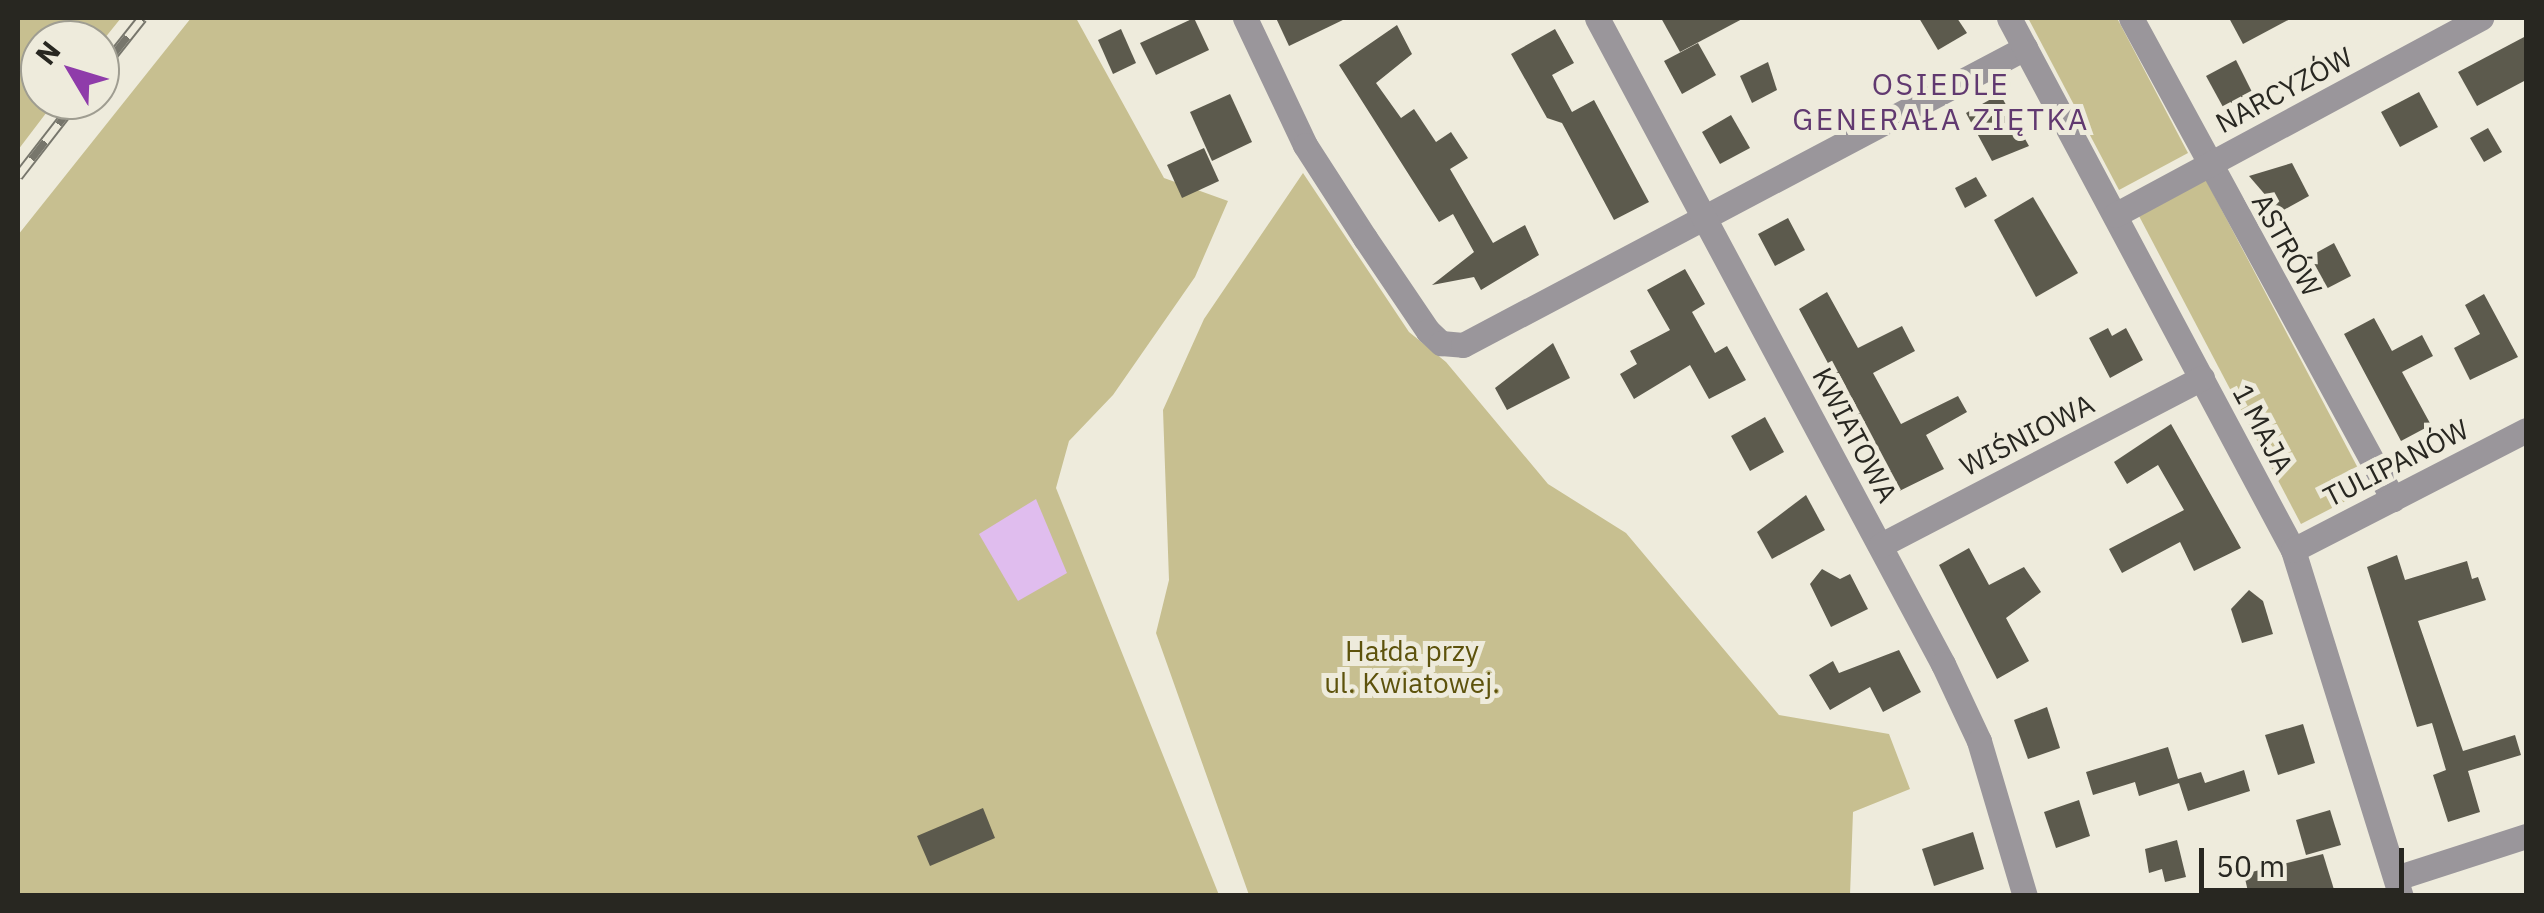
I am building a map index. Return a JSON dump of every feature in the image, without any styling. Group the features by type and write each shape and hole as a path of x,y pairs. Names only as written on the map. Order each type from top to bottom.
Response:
{"street":[{"path":"1245,18 1305,145 1442,343 1463,344 2025,48"},
{"name":"KWIATOWA","path":"1597,18 1968,716 2025,896"},
{"name":"1 MAJA","path":"2009,18 2293,550 2399,887"},
{"name":"ASTRÓW","path":"2132,18 2393,500"},
{"name":"NARCYZÓW","path":"2115,215 2481,18"},
{"name":"WIŚNIOWA","path":"1880,545 2202,378"},
{"name":"TULIPANÓW","path":"2293,550 2526,430"},
{"path":"2399,887 2526,836"}],"green space":[{"path":"18,18 121,18 20,20 20,120 41,120 18,150"},
{"path":"191,18 1076,18 1164,178 1228,201 1195,277 1113,395 1069,441 1056,488 1219,895 18,896 18,235 110,120 120,120 120,107"},
{"path":"2028,18 2117,18 2188,153 2119,190"},
{"name":"Hałda przy ul. Kwiatowej.","path":"1303,173 1409,332 1446,362 1548,484 1626,533 1779,715 1889,734 1910,789 1853,812 1850,895 1249,895 1156,633 1169,580 1163,410 1204,319"},
{"path":"2206,180 2369,489 2301,524 2139,216"}],"shaded area":[{"path":"1036,499 1067,573 1018,601 979,534"}],"building":[{"path":"1194,18 1209,50 1156,75 1140,43"},
{"path":"1276,18 1347,18 1289,46"},
{"path":"1661,18 1744,18 1680,52"},
{"path":"1919,18 1957,18 1967,33 1938,50"},
{"path":"2229,18 2292,18 2243,44"},
{"path":"1397,25 1412,54 1376,83 1401,118 1414,109 1436,142 1451,132 1468,158 1450,169 1493,243 1525,225 1539,255 1481,290 1474,277 1432,285 1474,252 1453,214 1439,222 1339,65"},
{"path":"1121,29 1136,63 1113,74 1098,40"},
{"path":"1555,29 1574,63 1552,75 1572,112 1594,100 1649,202 1614,220 1562,123 1547,118 1511,54"},
{"path":"2526,36 2526,80 2477,106 2458,72"},
{"path":"1698,43 1716,75 1682,94 1664,61"},
{"path":"2236,60 2252,92 2223,107 2206,76"},
{"path":"1768,62 1777,90 1752,103 1740,76"},
{"path":"2419,92 2438,127 2400,147 2381,112"},
{"path":"1230,94 1252,142 1212,161 1190,112"},
{"path":"2000,94 2029,146 1992,161 1966,113"},
{"path":"1731,115 1750,148 1720,164 1702,132"},
{"path":"2488,128 2502,152 2484,162 2470,138"},
{"path":"1204,148 1219,181 1182,198 1167,165"},
{"path":"2292,163 2309,196 2280,212 2249,176"},
{"path":"1976,177 1987,196 1965,208 1955,188"},
{"path":"2033,197 2078,273 2036,297 1994,220"},
{"path":"1788,218 1805,250 1775,266 1758,234"},
{"path":"2334,243 2351,276 2322,291 2305,259"},
{"path":"1685,269 1705,304 1692,312 1715,353 1727,346 1746,380 1709,399 1690,365 1634,399 1620,374 1637,364 1630,351 1670,330 1647,290"},
{"path":"1827,292 1858,348 1902,326 1915,351 1873,373 1901,424 1958,396 1967,412 1926,435 1944,469 1875,503 1891,481 1799,309"},
{"path":"2484,294 2518,357 2470,380 2454,348 2480,334 2465,305"},
{"path":"2374,318 2392,351 2422,335 2433,356 2402,372 2431,425 2401,441 2344,334"},
{"path":"2108,328 2112,336 2126,328 2143,360 2110,378 2089,338"},
{"path":"1553,343 1570,378 1507,410 1495,388"},
{"path":"1765,417 1784,452 1750,471 1731,436"},
{"path":"2171,424 2241,548 2194,571 2180,542 2122,573 2109,549 2184,510 2158,465 2127,484 2114,462"},
{"path":"1806,495 1825,530 1772,559 1757,532"},
{"path":"1969,548 1989,585 2024,567 2041,592 2006,618 2029,661 1997,679 1939,565"},
{"path":"2397,555 2405,580 2467,561 2472,579 2478,577 2486,600 2418,621 2463,751 2515,735 2521,755 2468,771 2480,812 2448,822 2433,775 2446,770 2432,723 2417,727 2367,567"},
{"path":"1822,569 1840,579 1850,574 1868,609 1831,627 1810,584"},
{"path":"2249,590 2263,601 2273,634 2242,643 2231,609"},
{"path":"1899,650 1921,692 1883,712 1870,687 1830,710 1809,675 1833,661 1839,673"},
{"path":"2047,707 2060,748 2028,759 2014,720"},
{"path":"2303,724 2315,763 2278,775 2265,735"},
{"path":"2168,747 2178,779 2201,772 2205,783 2244,770 2250,791 2188,811 2179,783 2139,796 2135,782 2093,795 2086,772"},
{"path":"2079,800 2090,836 2056,848 2044,812"},
{"path":"983,808 995,838 930,866 917,836"},
{"path":"2330,810 2341,845 2306,855 2296,820"},
{"path":"1973,832 1984,869 1934,886 1922,849"},
{"path":"2177,840 2186,877 2165,882 2162,869 2149,873 2145,849"},
{"path":"2323,854 2336,896 2249,896 2244,874"}],"railway":[{"path":"120,46 142,18"},
{"path":"18,176 61,120"}],"district":[{"name":"OSIEDLE GENERAŁA ZIĘTKA","path":"1941,101"}]}
